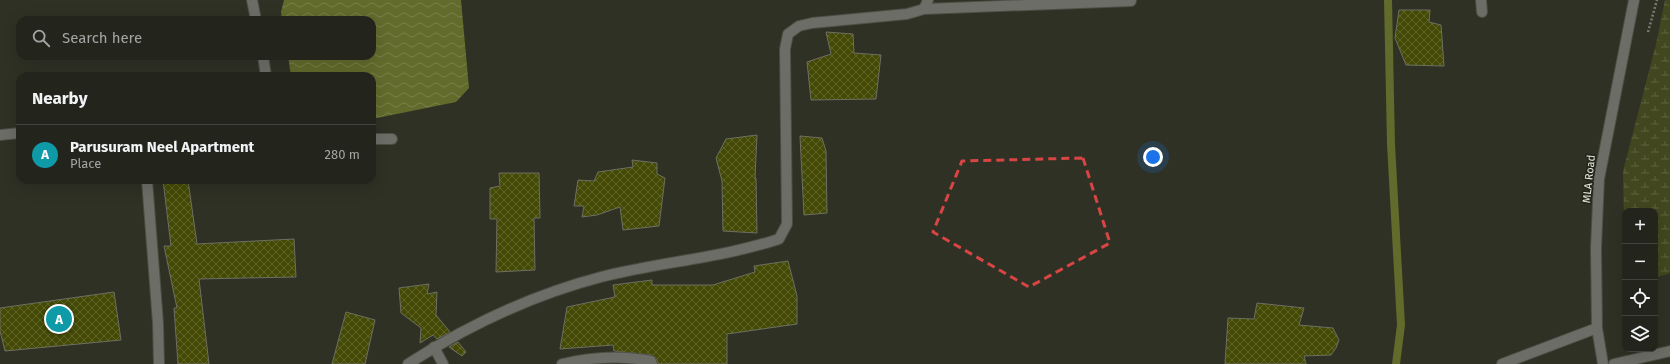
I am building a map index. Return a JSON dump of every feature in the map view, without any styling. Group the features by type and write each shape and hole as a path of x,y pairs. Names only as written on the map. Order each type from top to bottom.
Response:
{"street":[{"path":"252,0 255,16"},
{"path":"1481,0 1482,12"},
{"name":"MLA Road","path":"1603,364 1597,328 1596,248 1599,178 1634,0"},
{"path":"408,364 434,347 510,307 601,277 751,248 779,239 787,224 785,48 788,34 798,26 812,23 907,14 926,5 1131,1"},
{"path":"263,60 265,72"},
{"path":"0,135 16,133"},
{"path":"376,139 392,139"},
{"path":"147,184 158,323 159,364"},
{"path":"1502,364 1597,328"},
{"path":"434,347 443,364"},
{"path":"1614,364 1670,351"},
{"path":"562,364 587,358 632,358 651,361 652,364"}],"path":[{"path":"1647,38 1657,0"}],"highlighted area":[{"path":"1083,158 1110,243 1029,287 933,232 962,161"}],"green space":[{"path":"1665,0 1670,0 1670,273 1658,277 1658,208 1624,208 1623,171 1656,44"}],"water":[{"path":"284,0 461,0 469,88 456,102 376,118 376,72 290,72 289,60 376,60 376,16 282,16"}],"building":[{"path":"1399,10 1430,10 1429,22 1441,25 1444,66 1406,65 1395,38"},
{"path":"826,32 853,34 854,53 881,55 876,99 811,100 807,62 831,54"},
{"path":"757,135 755,178 757,233 723,231 722,181 716,158 726,139"},
{"path":"800,136 822,138 826,151 827,213 804,215"},
{"path":"632,160 657,163 657,174 665,178 659,226 623,230 620,207 597,215 582,217 584,206 574,206 578,180 594,181 598,172 633,167"},
{"path":"499,173 539,173 540,218 534,218 535,270 496,272 497,219 490,219 490,188 500,186"},
{"path":"163,184 189,184 197,244 294,239 296,277 199,279 209,364 178,364 174,308 177,308 164,246 171,246"},
{"path":"788,261 797,296 797,324 727,334 727,364 658,364 657,359 652,355 614,351 613,345 560,349 567,307 615,297 613,285 652,280 652,285 713,285 755,272 754,266"},
{"path":"429,284 427,294 437,292 436,315 450,332 437,339 433,335 420,343 421,328 401,313 399,288"},
{"path":"114,292 121,340 5,351 0,331 0,308"},
{"path":"1257,303 1304,308 1299,325 1333,328 1339,340 1336,348 1331,355 1304,356 1306,364 1225,364 1228,318 1254,319"},
{"path":"346,312 375,320 365,364 332,364"},
{"path":"458,342 466,352 462,356 449,347"}],"waterway":[{"path":"1388,0 1391,144 1401,325 1396,364"}],"place":[{"name":"Parusuram Neel Apartment","path":"59,319"}]}
